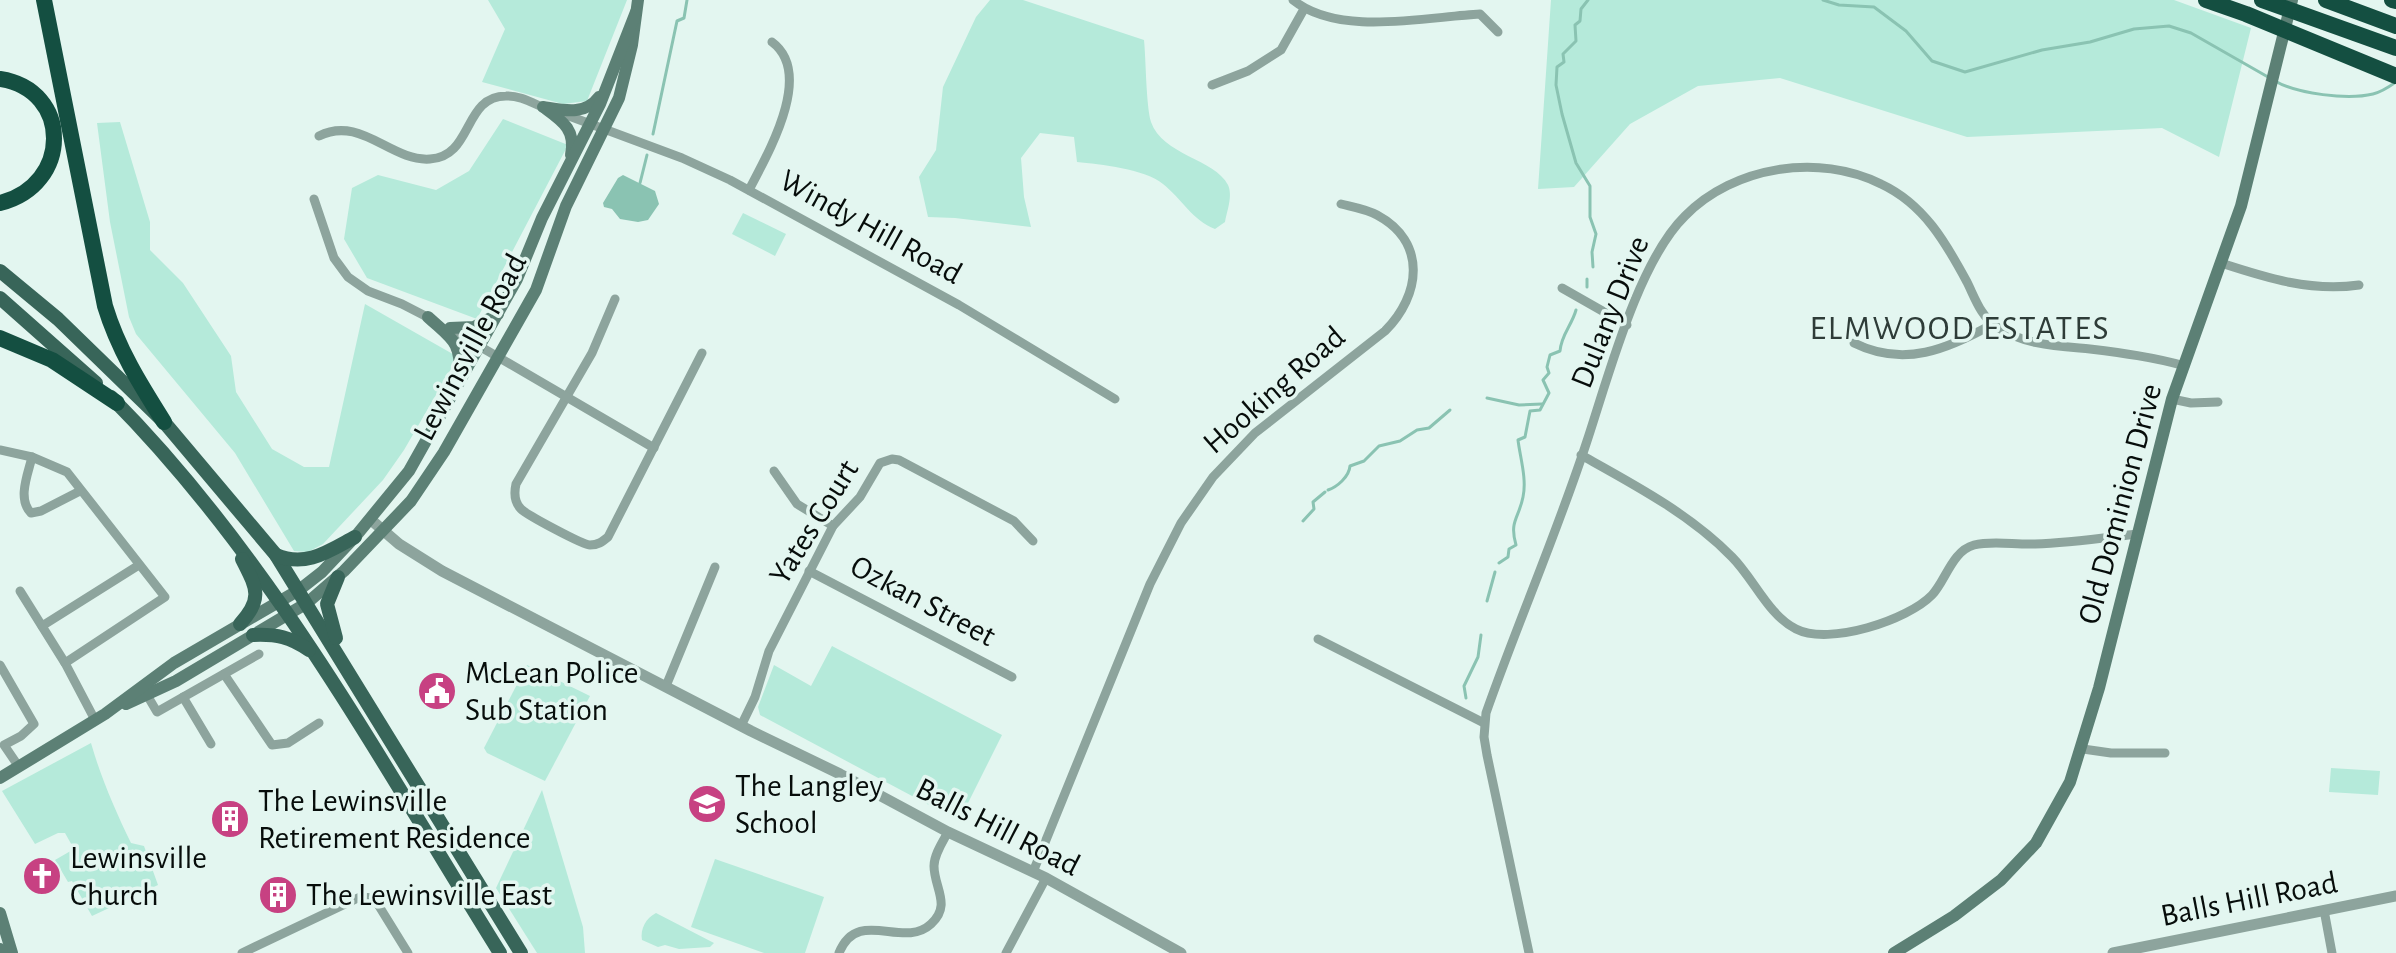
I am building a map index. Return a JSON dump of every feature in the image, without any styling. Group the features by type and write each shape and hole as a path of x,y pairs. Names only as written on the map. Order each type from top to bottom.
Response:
{"highway":[{"path":"44,0 105,306 117,343 164,422"},
{"path":"2206,0 2396,76"},
{"path":"2262,0 2389,46"},
{"path":"2326,0 2396,26"},
{"path":"0,79 18,85 36,97 49,116 54,138 51,161 40,181 21,196 0,203"},
{"path":"0,338 52,360 117,403"}],"main road":[{"name":"Old Dominion Drive","path":"1894,953 1984,894 2022,860 2048,826 2061,802 2083,749 2172,399 2241,206 2292,0"},
{"name":"Lewinsville Road","path":"303,597 409,471 480,346 517,279 542,218 591,124 637,6"},
{"name":"Lewinsville Road","path":"284,608 338,577 384,531 425,482 499,356 533,297 566,206 619,98 627,70 637,6"},
{"path":"543,107 573,111 585,109 596,102 609,82"},
{"path":"543,107 567,125 572,135 568,169"},
{"path":"0,271 58,319 164,422 276,555 521,953"},
{"path":"0,298 117,403 226,526 314,653 500,953"},
{"path":"450,328 474,327 498,314"},
{"path":"428,317 457,346 459,380"},
{"path":"226,526 256,592 254,606 240,624"},
{"path":"276,555 304,561 355,537"},
{"path":"338,577 328,597 328,611 345,665"},
{"path":"0,778 100,717 174,663 240,624 284,608"},
{"path":"100,717 147,695 253,635 284,608"},
{"path":"253,635 284,636 314,653"},
{"path":"473,910 492,953"},
{"path":"0,913 12,953"}],"street":[{"path":"1293,0 1304,9 1361,22 1480,14 1498,32"},
{"path":"1212,85 1248,71 1281,50 1304,9"},
{"path":"749,190 777,133 787,92 787,61 784,53 772,42"},
{"name":"Windy Hill Road","path":"319,136 334,129 347,129 413,156 433,159 457,148 478,108 490,100 513,96 682,158 749,190 958,304 1115,399"},
{"name":"Dulany Drive","path":"1529,953 1492,784 1484,723 1627,325 1659,249 1685,215 1733,183 1778,169 1802,167 1865,178 1901,196 1939,233 1983,314 1993,324"},
{"path":"314,199 334,258 348,277 368,291 450,328 654,448"},
{"name":"Hooking Road","path":"1033,872 1150,584 1188,512 1213,477 1255,433 1385,331 1408,301 1413,265 1396,230 1367,211 1341,204"},
{"path":"2221,263 2312,287 2359,285"},
{"path":"1562,288 1627,325"},
{"path":"615,299 592,353 516,484 515,499 523,511 581,544 595,545 608,537 702,353"},
{"path":"1854,343 1890,355 1925,354 1958,344 1993,324 2015,336 2044,344 2155,358 2185,366"},
{"path":"2172,399 2191,403 2218,402"},
{"path":"0,450 32,457 67,472 165,597 65,663"},
{"path":"1581,455 1696,526 1732,557 1780,618 1809,634 1835,634 1858,629 1910,611 1935,592 1960,553 1976,544 2054,543 2137,534"},
{"path":"32,457 24,498 25,507 31,513 80,491"},
{"name":"Yates Court","path":"741,726 755,697 769,651 809,571 833,526 860,497 880,463 899,460 1014,521 1033,541"},
{"path":"774,471 797,504 833,526"},
{"name":"Balls Hill Road","path":"370,519 442,571 948,832 1046,878 1165,950 1181,953"},
{"path":"42,626 139,565"},
{"path":"666,686 715,567"},
{"name":"Ozkan Street","path":"809,571 1012,677"},
{"path":"20,591 100,717"},
{"path":"1318,639 1484,723"},
{"path":"147,695 157,712 259,654"},
{"path":"0,665 34,724 4,745 19,767"},
{"path":"224,674 272,745 288,743 319,723"},
{"path":"183,697 211,744"},
{"path":"2083,749 2111,753 2165,753"},
{"path":"839,953 847,940 866,930 884,929 904,934 915,933 931,925 942,903 934,865 948,832"},
{"path":"1006,953 1046,878"},
{"name":"Balls Hill Road","path":"2113,953 2163,948 2396,896"},
{"path":"242,953 360,897 374,898 408,953"},
{"path":"2324,910 2332,953"}],"shaded area":[{"path":"488,0 627,0 587,101 563,104 482,82 505,29"},
{"path":"990,0 1023,0 1144,40 1151,122 1166,142 1212,169 1228,185 1230,198 1225,222 1215,229 1207,225 1155,179 1122,168 1077,162 1074,137 1040,133 1021,158 1024,197 1031,227 928,217 919,177 936,150 943,87 976,17"},
{"path":"1551,0 2174,0 2251,28 2219,157 2162,128 1967,137 1780,78 1698,86 1630,124 1574,187 1538,189"},
{"path":"503,119 568,145 477,319 367,278 344,239 352,188 378,175 436,190 469,171"},
{"path":"120,122 150,222 150,250 183,283 231,356 236,392 272,449 304,467 329,467 365,304 458,357 383,480 323,544 308,552 294,551 235,453 136,334 129,317 110,222 97,123"},
{"path":"623,175 655,191 659,204 648,220 620,219 612,209 604,207 603,203"},
{"path":"743,213 786,234 775,256 732,234"},
{"path":"832,646 1002,735 959,821 760,715 758,707 774,665 811,686"},
{"path":"527,665 590,696 545,781 487,753 484,748"},
{"path":"91,743 125,831 131,843 144,846 158,885 92,916 72,881 68,882 55,860 74,849 65,833 58,833 35,844 2,791"},
{"path":"2331,768 2380,771 2378,795 2329,792"},
{"path":"542,790 583,927 585,953 537,953 496,888"},
{"path":"715,859 824,897 805,953 764,953 691,927"},
{"path":"656,913 714,943 710,947 679,949 665,945 658,947 642,940 644,924"}],"waterway":[{"path":"653,134 677,21 684,18 687,0"},
{"path":"1588,0 1581,9 1580,21 1575,25 1576,41 1563,54 1564,62 1557,67 1556,85 1576,163 1590,186 1590,217 1596,234 1593,267"},
{"path":"1823,0 1839,5 1874,7 1906,31 1932,61 1965,72 2134,29 2169,26 2191,33 2268,77"},
{"path":"2275,81 2323,95 2350,96 2376,93 2396,82"},
{"path":"640,183 647,155"},
{"path":"1587,279 1587,287"},
{"path":"1499,563 1508,557 1509,549 1516,545 1514,525 1524,483 1518,440 1525,437 1530,411 1540,410 1549,393 1543,380 1549,373 1550,355 1560,351 1576,310"},
{"path":"1487,398 1519,405 1542,404"},
{"path":"1328,490 1342,481 1350,466 1364,461 1379,446 1400,441 1417,430 1429,428 1450,410"},
{"path":"1303,521 1314,509 1313,502 1325,492"},
{"path":"1487,601 1495,572"},
{"path":"1466,698 1464,686 1478,657 1481,635"}],"place":[{"name":"McLean Police Sub Station","path":"437,691"},
{"name":"The Langley School","path":"707,804"},
{"name":"The Lewinsville Retirement Residence","path":"230,819"},
{"name":"Lewinsville Church","path":"42,876"},
{"name":"The Lewinsville East","path":"278,895"}],"district":[{"name":"ELMWOOD ESTATES","path":"1960,329"}]}
